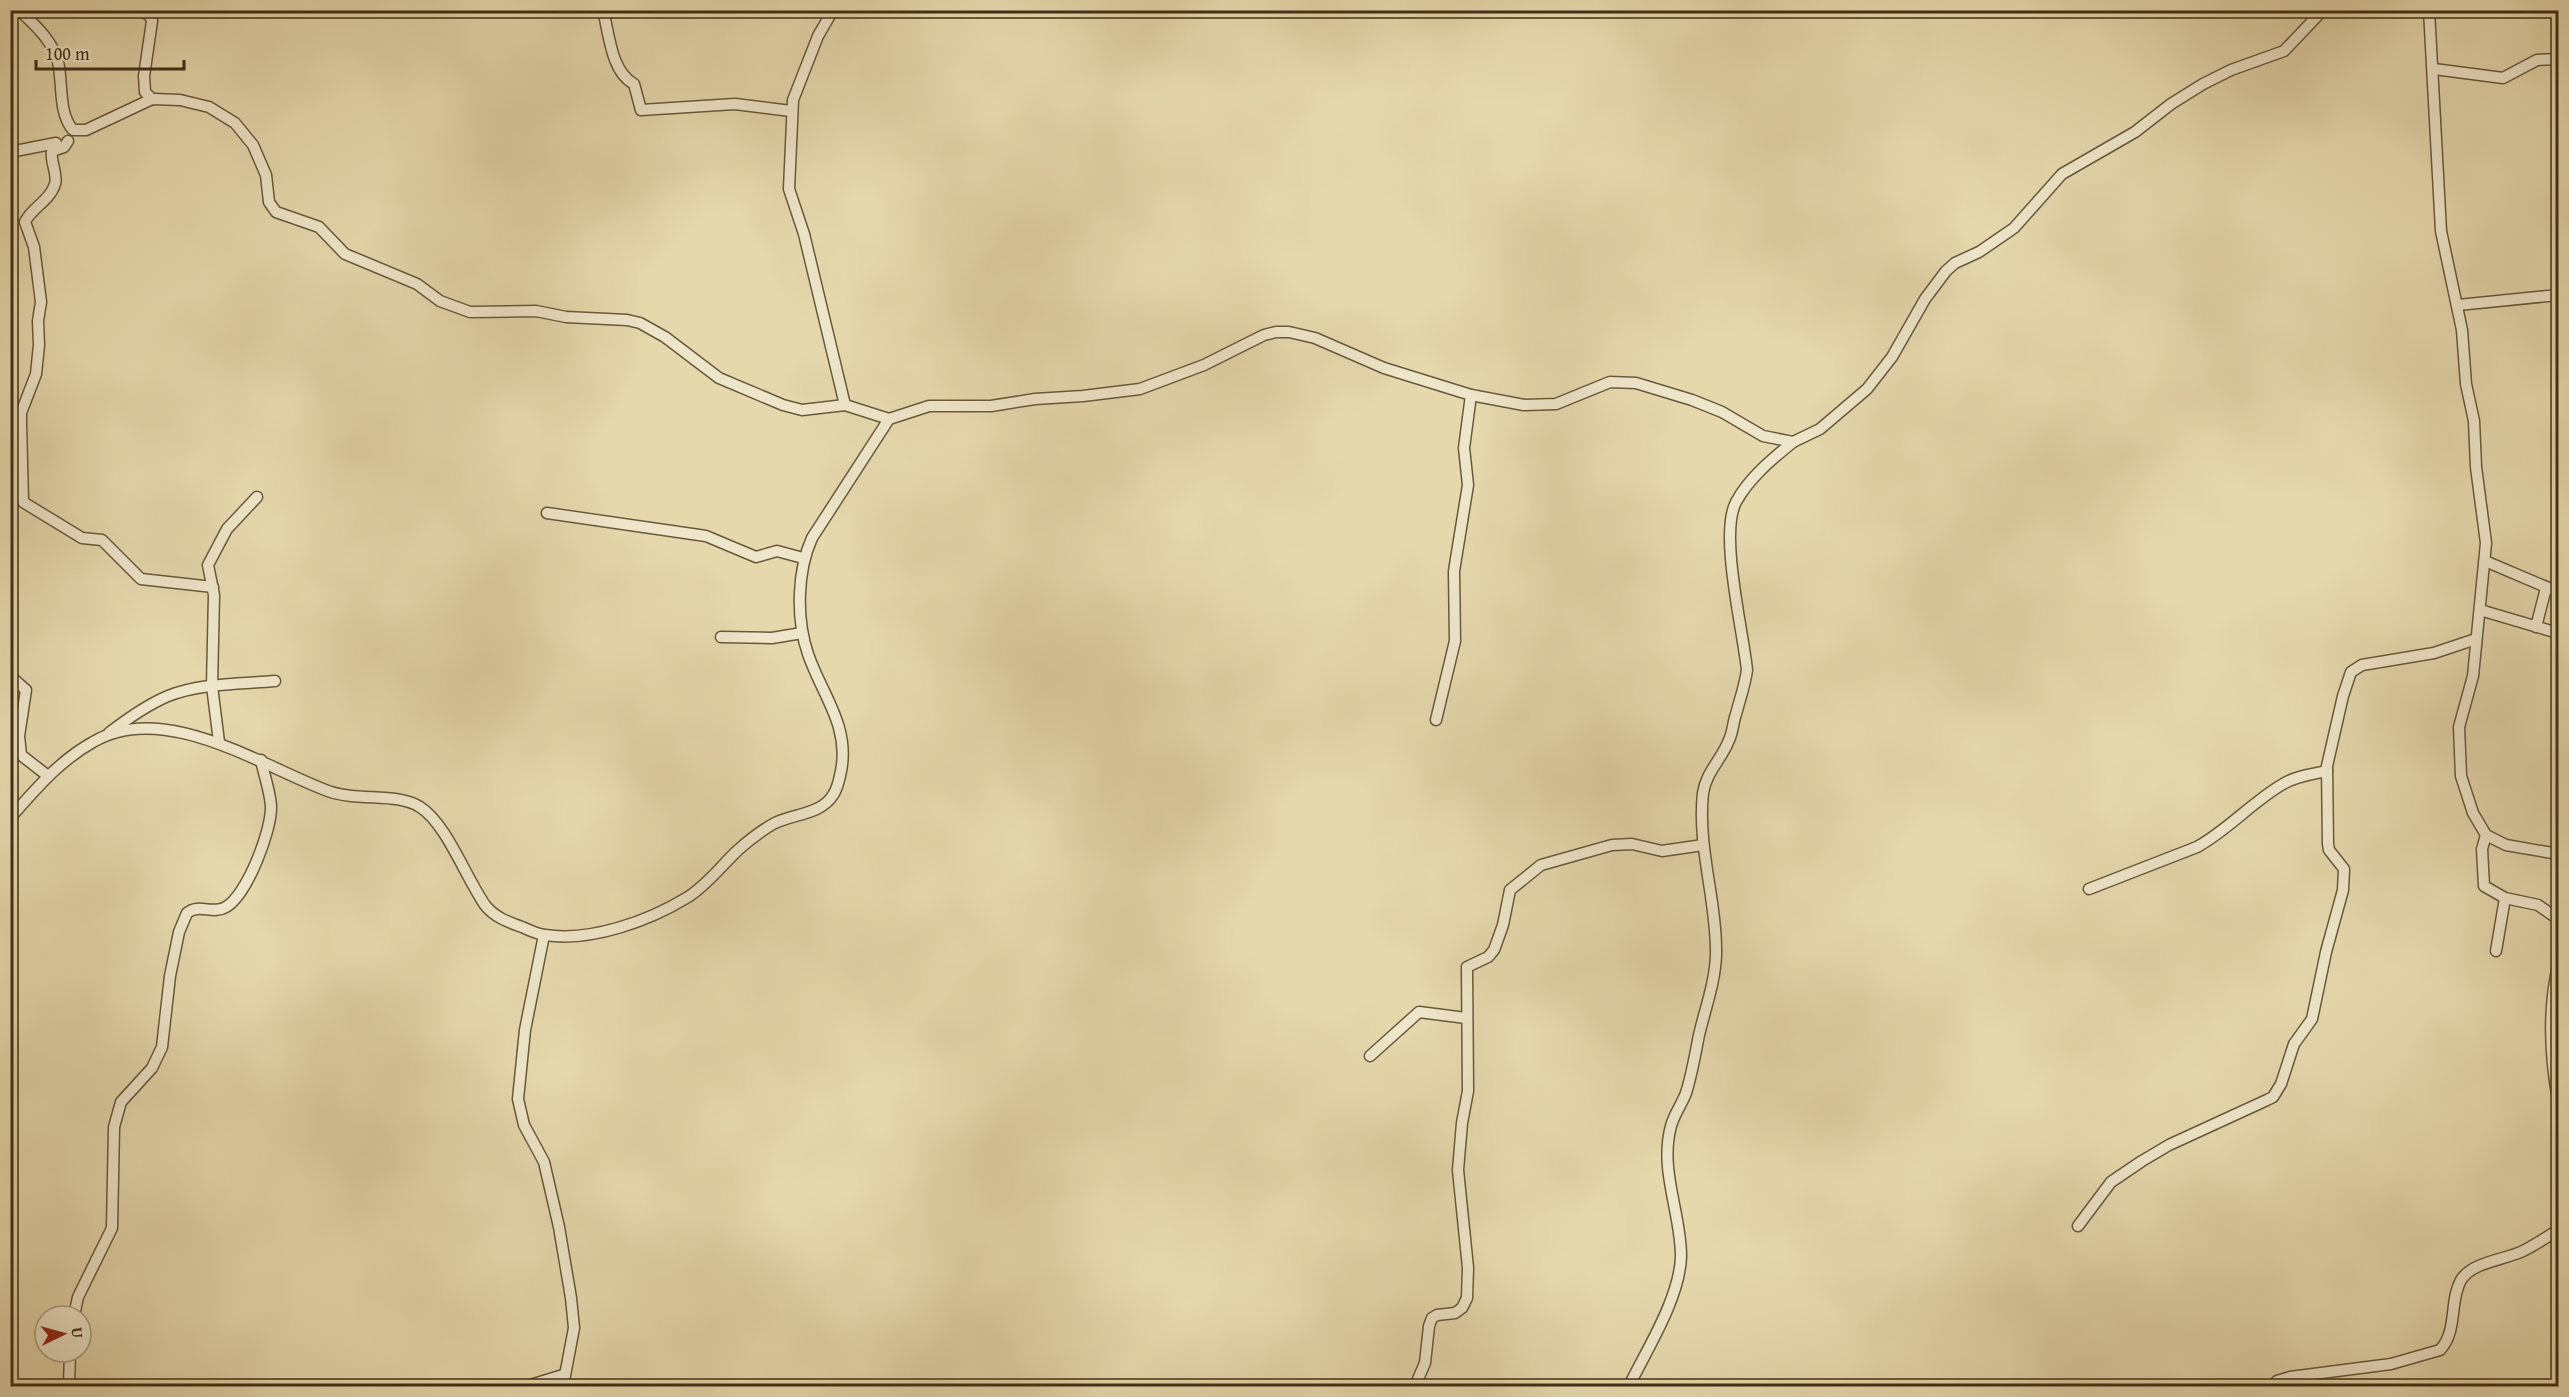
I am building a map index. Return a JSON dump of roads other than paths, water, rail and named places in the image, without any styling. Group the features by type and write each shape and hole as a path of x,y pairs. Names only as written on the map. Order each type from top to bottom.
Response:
{"street":[{"path":"19,10 41,32 55,54 66,116 73,130"},
{"path":"140,10 150,16 152,21 144,76 145,93 152,99"},
{"path":"603,10 617,64 623,77 634,84 641,110 735,104 791,111"},
{"path":"833,10 814,44 791,111 789,189 804,234 845,405"},
{"path":"1629,1386 1667,1307 1676,1284 1681,1258 1680,1235 1669,1174 1668,1144 1671,1124 1691,1077 1714,975 1716,956 1713,900 1703,845 1704,789 1708,777 1729,741 1745,687 1747,670 1733,566 1731,516 1736,503 1747,485 1775,456 1792,442 1820,429 1867,389 1892,357 1925,299 1955,263 1980,252 2014,228 2062,174 2135,132 2171,104 2203,84 2231,70 2284,51 2323,10"},
{"path":"2429,10 2441,231 2458,305 2466,384 2474,421 2476,467 2486,543 2473,676 2459,727 2461,776 2473,813 2486,835 2506,845 2559,854"},
{"path":"2434,69 2503,78 2537,60 2559,59"},
{"path":"73,130 86,130 152,99 165,98 194,102 225,116 243,133 259,157 266,175 269,202 276,212 319,227 345,254 417,284 440,302 470,312 527,310 566,317 633,321 652,328 719,378 783,405 802,410 845,405 889,419 928,406 992,406 1140,388 1204,365 1264,335 1289,332 1315,338 1384,368 1471,395 1524,405 1544,405 1573,399 1596,386 1610,382 1636,383 1722,412 1763,436 1792,442"},
{"path":"73,130 63,147 51,151 54,186 25,222 34,247 41,302 36,374 21,413 15,449 23,502 31,509 82,538 102,540 141,579 213,587"},
{"path":"10,152 68,141"},
{"path":"2458,305 2559,295"},
{"path":"1436,720 1455,641 1454,571 1468,485 1464,448 1471,395"},
{"path":"106,735 149,728 219,742 341,796 396,799 419,806 433,819 486,907 504,921 544,935 585,934 635,923 685,898 706,884 740,849 773,824 819,808 832,798 842,764 840,728 812,664 802,633 803,558 812,538 889,419"},
{"path":"219,742 212,686 213,587 208,573 210,559 231,524 256,497"},
{"path":"547,513 706,536 756,557 777,551 803,558"},
{"path":"2485,561 2559,592"},
{"path":"2536,627 2546,588"},
{"path":"2480,610 2559,633"},
{"path":"721,637 772,638 802,633"},
{"path":"2078,1226 2111,1182 2142,1161 2169,1145 2267,1100 2276,1093 2294,1044 2312,1019 2326,952 2343,890 2344,869 2329,850 2328,844 2327,771 2331,744 2351,672 2356,667 2434,653 2476,639"},
{"path":"10,676 26,690 19,736 21,755"},
{"path":"10,818 48,776 84,747 167,696 212,686 275,681"},
{"path":"10,750 21,755 48,776"},
{"path":"77,1304 112,1228 114,1127 121,1102 152,1068 162,1047 170,976 179,932 187,913 197,908 218,910 233,903 244,884 268,829 271,806 261,760"},
{"path":"2089,889 2197,847 2210,840 2249,807 2284,783 2327,771"},
{"path":"2486,835 2482,849 2484,886 2505,898 2538,905 2559,919"},
{"path":"1414,1386 1425,1363 1432,1318 1437,1315 1455,1313 1462,1308 1467,1298 1468,1268 1458,1170 1462,1123 1468,1091 1465,970 1494,950 1503,925 1510,890 1535,869 1556,859 1612,845 1632,844 1662,851 1703,845"},
{"path":"2496,951 2505,898"},
{"path":"527,1386 563,1381 574,1322 559,1227 544,1162 521,1119 518,1100 525,1030 544,935"},
{"path":"2559,966 2552,1017 2552,1052 2559,1100"},
{"path":"1370,1056 1419,1012 1466,1018"},
{"path":"2272,1386 2277,1381 2290,1377 2391,1364 2440,1350 2445,1344 2455,1311 2458,1287 2465,1275 2473,1268 2521,1252 2559,1230"},
{"path":"69,1386 70,1364"}]}
